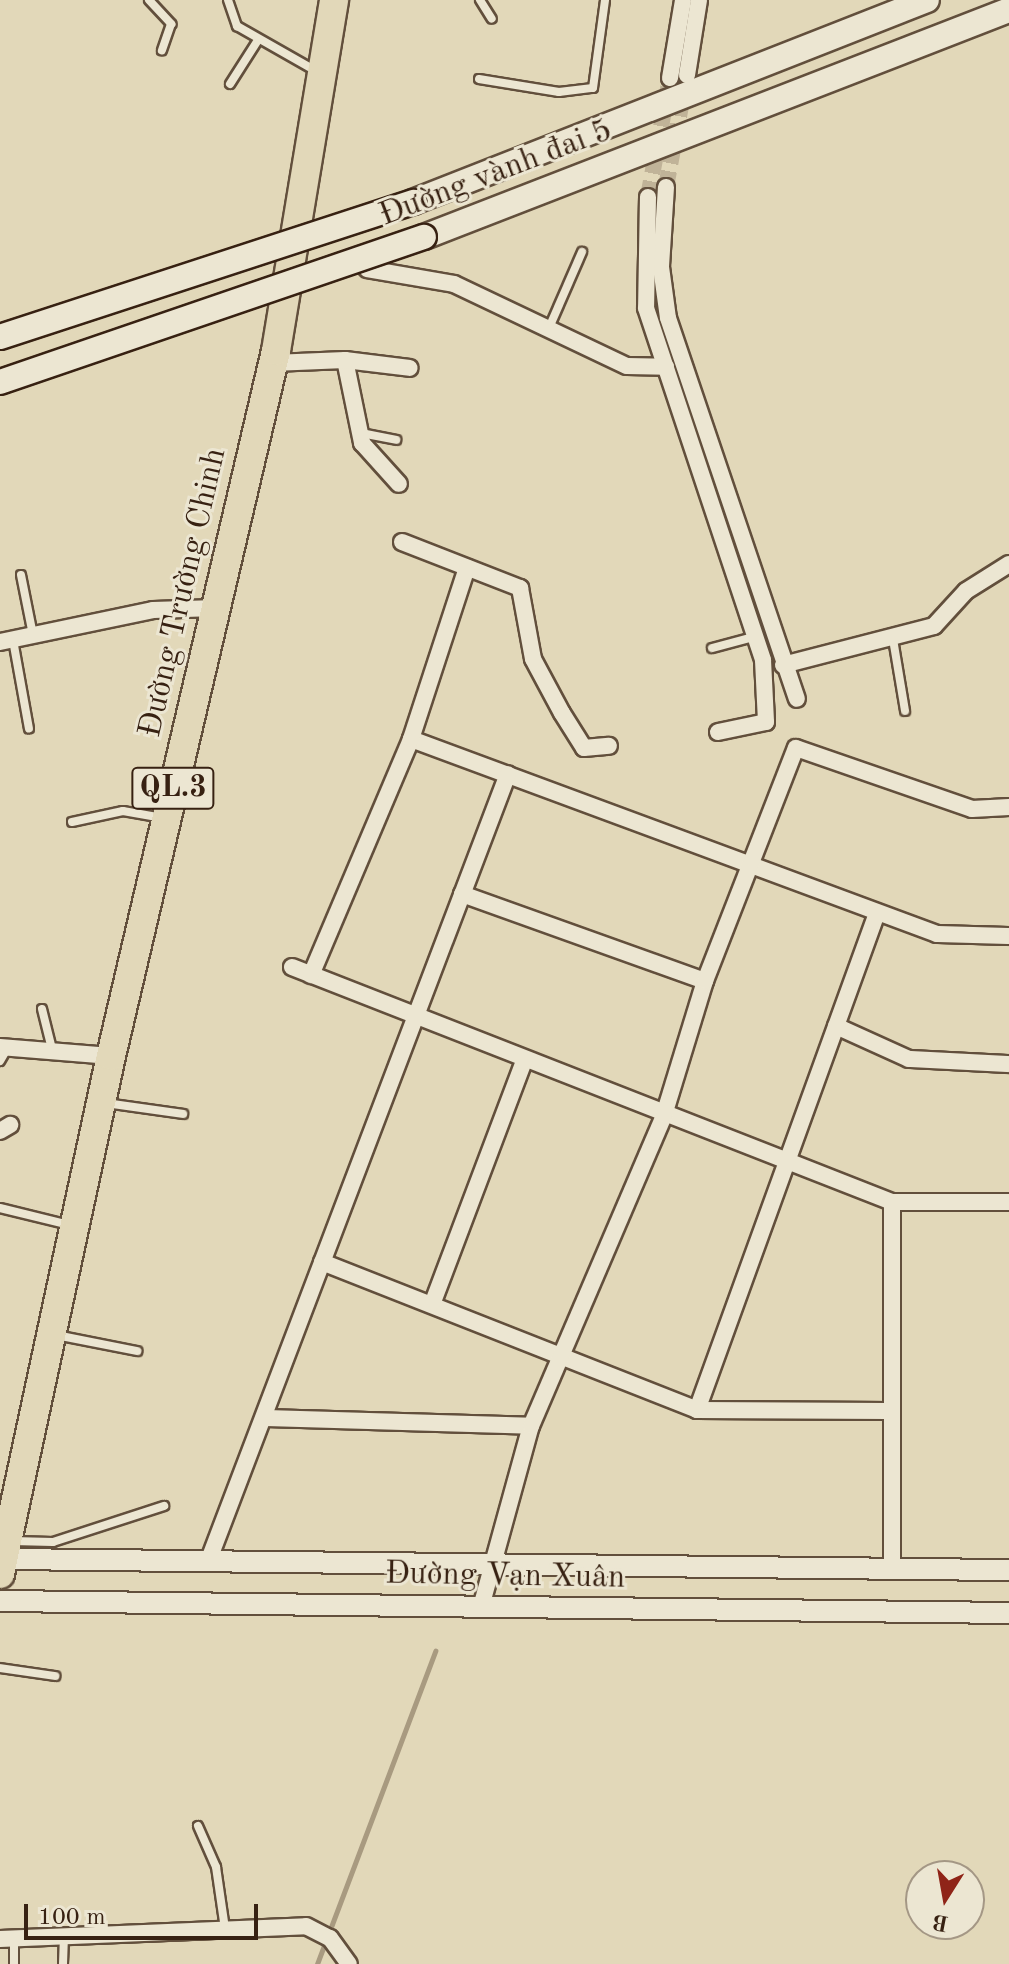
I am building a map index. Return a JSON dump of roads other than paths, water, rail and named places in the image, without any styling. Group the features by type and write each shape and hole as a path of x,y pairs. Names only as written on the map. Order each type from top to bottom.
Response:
{"highway":[{"name":"Đường Trường Chinh","path":"4,1558 111,1056 273,363 334,0"},
{"path":"0,1498 26,1453"}],"main road":[{"name":"Đường vành đai 5","path":"0,337 413,202 927,0"},
{"name":"Đường vành đai 5","path":"0,382 424,237 1009,10"}],"street":[{"path":"683,0 679,77 699,0"},
{"path":"666,187 661,267 668,318 797,699"},
{"path":"648,197 642,278 666,367 757,636 766,722 718,732"},
{"path":"367,269 454,284 627,366 666,367"},
{"path":"273,363 345,360 410,368"},
{"path":"345,360 361,433 399,484"},
{"path":"402,542 520,588 533,659 562,713 584,748 609,746"},
{"path":"783,665 893,639 945,621 966,591 1009,564"},
{"path":"311,975 411,739 467,568"},
{"path":"6,640 153,610 216,608"},
{"path":"411,739 753,863 937,934 1009,936"},
{"path":"481,1607 488,1565 531,1426 565,1353 664,1115 705,981 796,748 972,809 1009,807"},
{"path":"208,1562 266,1418 322,1262 418,1017 508,774"},
{"path":"462,894 705,981"},
{"path":"697,1410 784,1158 877,913"},
{"path":"292,967 524,1061 784,1158 892,1202 1009,1202"},
{"path":"836,1026 909,1059 1009,1064"},
{"path":"2,1052 52,1049 111,1056"},
{"path":"433,1302 524,1061"},
{"path":"892,1202 888,1411 892,1568"},
{"path":"322,1262 565,1353 697,1410 888,1411"},
{"path":"266,1418 531,1426"},
{"name":"Đường Vạn Xuân","path":"4,1558 1009,1570"},
{"name":"Đường Vạn Xuân","path":"0,1601 1009,1613"},
{"path":"7,1939 306,1926 326,1936 349,1964"}],"lane":[{"path":"149,0 171,24 162,50"},
{"path":"228,0 232,19 258,40 323,74"},
{"path":"480,0 492,19"},
{"path":"479,79 559,92 593,88 606,32 605,0"},
{"path":"230,84 258,40"},
{"path":"549,328 582,252"},
{"path":"361,433 396,440"},
{"path":"21,575 33,635"},
{"path":"712,648 757,636"},
{"path":"893,639 905,711"},
{"path":"6,640 29,729"},
{"path":"72,822 123,811 166,819"},
{"path":"42,1009 52,1049"},
{"path":"101,1102 183,1114"},
{"path":"0,1208 74,1226"},
{"path":"51,1334 137,1351"},
{"path":"4,1558 164,1506"},
{"path":"0,1668 55,1676"},
{"path":"198,1826 216,1867 225,1930"},
{"path":"63,1964 64,1937"},
{"path":"7,1939 14,1964"}],"waterway":[{"path":"317,1964 435,1651"}],"tunnel":[{"path":"648,197 670,78"},
{"path":"666,187 684,90"}]}
